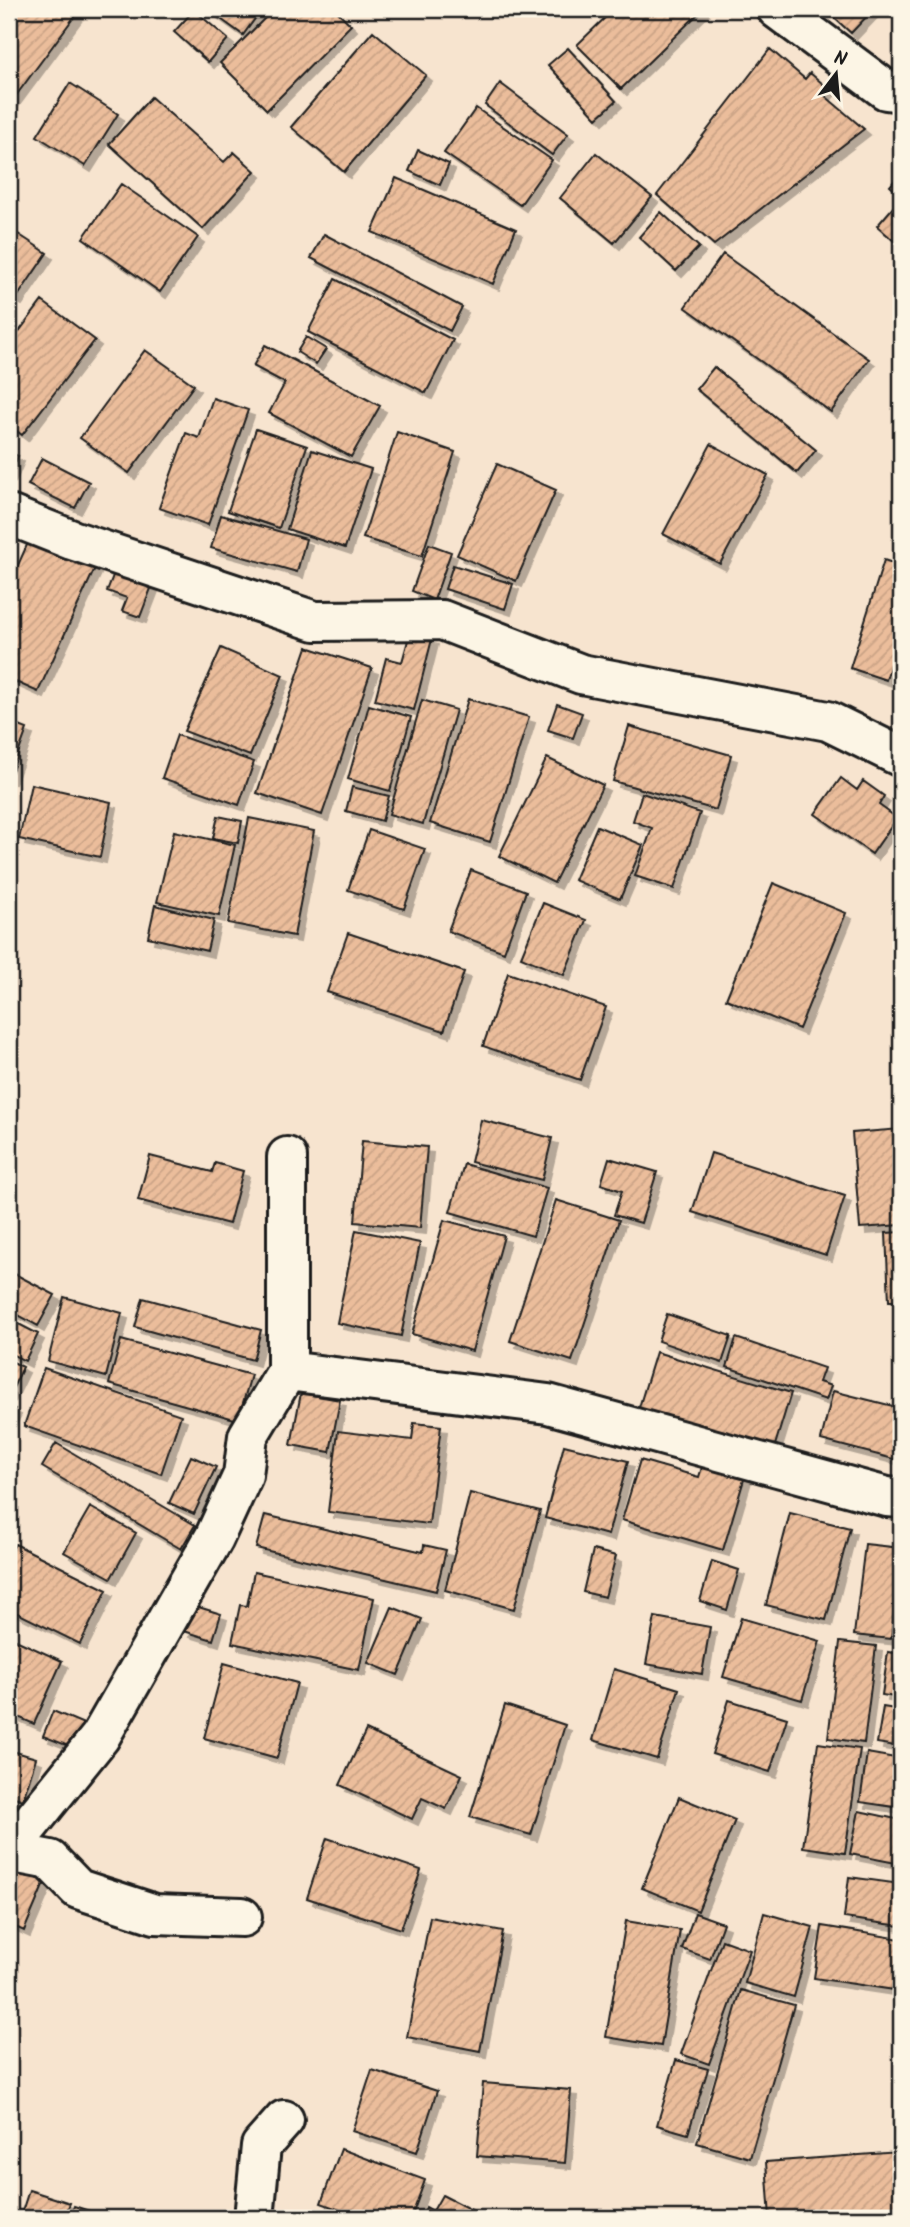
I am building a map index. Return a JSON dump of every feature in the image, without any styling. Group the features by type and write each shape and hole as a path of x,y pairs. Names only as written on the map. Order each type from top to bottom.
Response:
{"street":[{"path":"777,9 886,90 901,92"},
{"path":"9,515 72,540 315,621 442,620 582,674 828,720 901,757"},
{"path":"242,1917 155,1914 78,1889 50,1860 9,1851 106,1726 214,1538 243,1475 248,1436 287,1371 287,1157"},
{"path":"287,1371 548,1405 887,1497 901,1498"},
{"path":"254,2218 261,2146 284,2120"}],"building":[{"path":"9,9 72,9 77,13 9,105"},
{"path":"207,9 262,9 243,35"},
{"path":"274,9 335,9 351,25 267,110 220,63"},
{"path":"614,9 703,9 621,89 577,45"},
{"path":"833,9 872,11 851,33 829,13"},
{"path":"891,9 901,9 901,18"},
{"path":"194,10 228,39 208,62 174,32"},
{"path":"373,31 426,75 344,172 291,127"},
{"path":"568,48 616,101 597,118 548,65"},
{"path":"770,49 805,79 810,73 829,89 824,95 864,129 714,245 657,195"},
{"path":"70,83 118,114 85,166 37,136"},
{"path":"500,83 568,134 552,155 485,105"},
{"path":"151,97 224,162 234,152 255,171 203,229 109,144"},
{"path":"476,108 552,160 520,205 444,153"},
{"path":"418,150 449,164 440,185 409,171"},
{"path":"596,153 652,197 614,243 560,198"},
{"path":"901,173 901,196 890,186"},
{"path":"396,178 516,229 493,284 372,232"},
{"path":"121,184 198,237 160,292 83,238"},
{"path":"901,198 901,247 877,226"},
{"path":"661,212 699,247 676,271 639,237"},
{"path":"9,228 47,253 16,299 9,295"},
{"path":"324,234 462,307 450,331 311,258"},
{"path":"723,254 869,359 831,412 685,307"},
{"path":"335,279 453,340 426,393 308,332"},
{"path":"42,301 95,340 22,435 9,425 9,345"},
{"path":"306,337 326,349 316,364 297,352"},
{"path":"265,345 380,406 351,457 269,413 285,383 253,366"},
{"path":"145,350 194,385 129,473 80,438"},
{"path":"714,367 816,450 797,473 696,389"},
{"path":"213,398 248,410 208,525 159,508 186,433 199,438"},
{"path":"256,429 307,446 279,528 228,511"},
{"path":"397,432 455,452 422,556 363,538"},
{"path":"711,444 768,475 720,564 663,534"},
{"path":"312,450 371,469 345,548 287,529"},
{"path":"9,452 18,456 9,477"},
{"path":"42,458 89,482 75,508 28,485"},
{"path":"497,464 556,490 516,581 457,555"},
{"path":"221,515 306,539 297,572 211,548"},
{"path":"31,536 96,566 38,692 9,679 9,585"},
{"path":"429,544 451,552 434,600 412,591"},
{"path":"884,560 901,566 901,630 886,680 850,668"},
{"path":"453,565 513,584 505,609 445,589"},
{"path":"116,568 153,583 140,617 122,611 127,598 107,591"},
{"path":"410,633 432,639 414,710 375,700 386,658 402,662"},
{"path":"307,647 372,668 322,815 257,793"},
{"path":"901,647 901,681 891,677"},
{"path":"221,648 283,675 250,756 184,731"},
{"path":"468,699 529,717 490,842 430,823"},
{"path":"422,700 456,710 423,824 389,814"},
{"path":"557,704 582,713 573,738 548,730"},
{"path":"369,705 411,717 390,791 348,779"},
{"path":"9,722 27,729 9,779"},
{"path":"629,726 731,755 716,810 613,781"},
{"path":"177,735 254,762 239,805 162,778"},
{"path":"547,758 603,785 554,883 499,856"},
{"path":"841,778 857,790 863,781 884,796 879,805 897,818 872,854 815,814"},
{"path":"31,784 111,802 100,857 19,839"},
{"path":"352,787 389,796 382,821 346,811"},
{"path":"642,793 700,813 674,889 635,876 652,828 633,821"},
{"path":"218,816 242,821 238,843 213,838"},
{"path":"249,818 314,831 294,936 228,923"},
{"path":"597,826 643,845 620,899 574,880"},
{"path":"369,830 425,849 404,909 348,890"},
{"path":"174,831 235,845 219,916 157,902"},
{"path":"471,870 526,891 504,952 448,931"},
{"path":"773,883 846,913 799,1029 726,999"},
{"path":"543,903 586,920 564,975 521,957"},
{"path":"155,905 214,920 207,951 148,937"},
{"path":"348,933 464,972 444,1031 327,992"},
{"path":"508,973 606,1007 580,1080 483,1046"},
{"path":"481,1120 552,1138 542,1180 471,1162"},
{"path":"901,1129 901,1225 860,1228 852,1133"},
{"path":"362,1141 427,1147 420,1228 355,1222"},
{"path":"711,1153 845,1196 826,1255 692,1212"},
{"path":"150,1156 212,1172 215,1163 243,1171 229,1224 138,1200"},
{"path":"609,1158 657,1172 641,1223 614,1215 622,1191 601,1184"},
{"path":"464,1164 547,1188 533,1236 450,1212"},
{"path":"556,1200 619,1220 572,1361 510,1341"},
{"path":"444,1220 504,1236 472,1351 412,1334"},
{"path":"356,1230 420,1243 401,1336 337,1323"},
{"path":"901,1232 901,1301 889,1301 886,1233"},
{"path":"9,1271 55,1295 38,1326 9,1310"},
{"path":"64,1297 122,1313 106,1377 48,1361"},
{"path":"143,1298 261,1330 253,1360 135,1327"},
{"path":"667,1314 731,1336 722,1363 658,1341"},
{"path":"9,1319 38,1334 25,1361 9,1353"},
{"path":"736,1338 824,1368 819,1382 831,1386 826,1400 727,1367"},
{"path":"121,1340 251,1375 238,1420 109,1384"},
{"path":"656,1352 791,1393 772,1455 637,1414"},
{"path":"9,1360 23,1367 9,1396"},
{"path":"44,1368 181,1415 161,1474 24,1426"},
{"path":"833,1391 901,1408 901,1461 821,1440"},
{"path":"301,1393 340,1400 330,1452 291,1445"},
{"path":"9,1406 15,1409 9,1421"},
{"path":"414,1423 441,1426 429,1524 328,1512 338,1431 412,1440"},
{"path":"56,1443 195,1525 181,1549 42,1467"},
{"path":"564,1445 628,1461 608,1535 545,1518"},
{"path":"191,1456 216,1467 194,1514 169,1503"},
{"path":"640,1460 699,1477 703,1464 745,1476 723,1550 622,1520"},
{"path":"470,1493 540,1511 514,1609 445,1590"},
{"path":"90,1507 136,1533 111,1578 64,1552"},
{"path":"790,1513 850,1528 826,1620 766,1605"},
{"path":"265,1515 423,1552 424,1545 446,1550 436,1591 256,1548"},
{"path":"15,1544 107,1590 80,1644 9,1609 9,1556"},
{"path":"865,1544 901,1548 891,1639 854,1635"},
{"path":"593,1550 616,1556 605,1597 583,1592"},
{"path":"712,1561 739,1570 727,1610 700,1601"},
{"path":"254,1572 374,1598 359,1670 232,1643 240,1605 247,1606"},
{"path":"192,1605 221,1614 213,1640 184,1631"},
{"path":"392,1607 422,1619 398,1675 368,1663"},
{"path":"655,1617 710,1627 702,1674 646,1664"},
{"path":"741,1618 820,1641 802,1700 723,1677"},
{"path":"9,1637 62,1661 34,1724 9,1713"},
{"path":"840,1642 876,1646 864,1743 828,1738"},
{"path":"888,1652 901,1654 901,1698 882,1695"},
{"path":"224,1663 297,1683 277,1758 204,1738"},
{"path":"614,1669 679,1689 657,1759 593,1740"},
{"path":"729,1700 787,1718 770,1772 712,1754"},
{"path":"505,1705 565,1725 531,1835 470,1817"},
{"path":"883,1707 901,1710 901,1747 877,1743"},
{"path":"53,1711 91,1727 81,1751 43,1736"},
{"path":"366,1730 462,1775 446,1809 422,1798 412,1819 340,1785"},
{"path":"818,1743 860,1749 845,1853 803,1847"},
{"path":"9,1750 36,1758 23,1800 9,1795"},
{"path":"867,1753 901,1759 901,1808 860,1802"},
{"path":"679,1797 735,1820 698,1911 642,1888"},
{"path":"859,1811 901,1820 901,1864 850,1854"},
{"path":"327,1838 421,1870 401,1929 307,1898"},
{"path":"9,1858 48,1874 24,1931 9,1924"},
{"path":"849,1877 901,1884 901,1926 844,1918"},
{"path":"695,1913 723,1923 710,1959 682,1949"},
{"path":"764,1913 813,1927 794,1997 745,1983"},
{"path":"430,1917 503,1931 480,2051 407,2037"},
{"path":"626,1921 680,1930 661,2046 606,2037"},
{"path":"822,1926 901,1939 901,1991 814,1978"},
{"path":"722,1940 750,1950 709,2064 681,2054"},
{"path":"741,1990 794,2005 750,2158 697,2143"},
{"path":"676,2060 708,2069 688,2134 657,2125"},
{"path":"372,2070 437,2091 417,2152 352,2131"},
{"path":"483,2083 571,2090 565,2163 477,2156"},
{"path":"896,2097 901,2098 901,2125 893,2124"},
{"path":"341,2149 425,2180 411,2218 362,2218 321,2203"},
{"path":"899,2152 901,2210 770,2218 766,2162"},
{"path":"29,2190 70,2203 64,2218 20,2218"},
{"path":"442,2195 487,2218 422,2217 426,2207 433,2211"},
{"path":"74,2206 111,2218 70,2218"}]}
